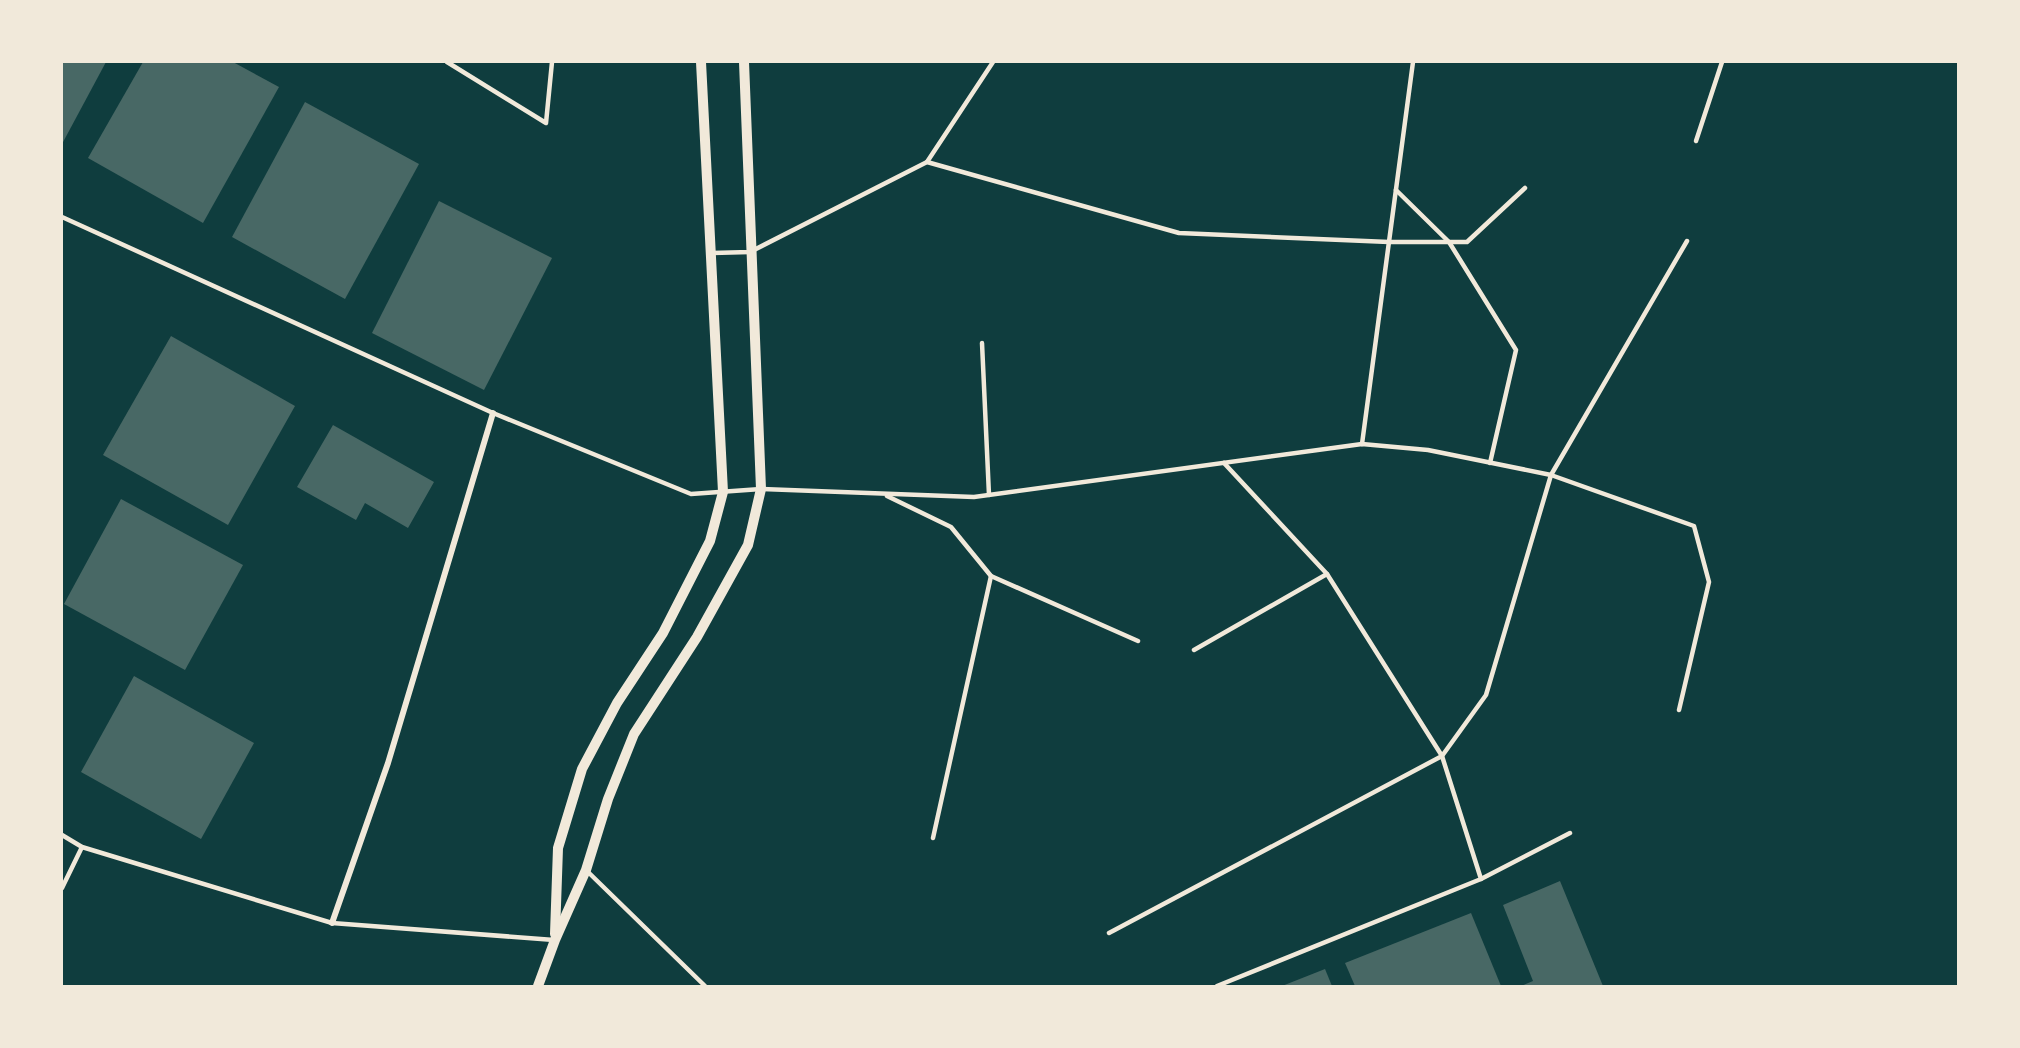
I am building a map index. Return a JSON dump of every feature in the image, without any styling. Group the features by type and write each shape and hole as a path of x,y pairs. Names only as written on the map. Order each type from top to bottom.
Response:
{"street":[{"path":"555,940 558,848 582,769 617,703 663,633 710,541 723,492 701,62"},
{"path":"537,987 586,870 608,799 634,734 697,638 748,545 761,489 744,62"},
{"path":"332,923 388,763 493,412"}],"lane":[{"path":"447,62 546,123 552,62"},
{"path":"712,253 750,252 927,162 993,62"},
{"path":"1362,444 1413,62"},
{"path":"1696,141 1722,62"},
{"path":"927,162 1179,232 1389,242 1467,242 1525,188"},
{"path":"1396,190 1449,242 1516,350 1490,463"},
{"path":"62,217 493,412 691,494 761,489 974,497 1362,444 1428,450 1551,475 1694,526 1709,582 1679,710"},
{"path":"1109,933 1442,756 1486,695 1551,475 1688,241"},
{"path":"982,343 990,495"},
{"path":"1224,463 1327,574 1442,756 1481,879"},
{"path":"884,494 951,527 991,576 1138,641"},
{"path":"1194,650 1327,574"},
{"path":"933,838 991,576"},
{"path":"1217,987 1481,879 1570,833"},
{"path":"62,835 82,847 332,923 555,940"},
{"path":"62,888 82,847"},
{"path":"586,870 705,987"}],"building":[{"path":"62,62 106,62 62,144"},
{"path":"143,62 233,62 279,87 203,223 88,158"},
{"path":"305,102 419,164 345,299 232,237"},
{"path":"439,201 552,258 484,390 372,333"},
{"path":"171,336 295,406 228,525 103,455"},
{"path":"333,425 434,482 408,528 365,503 356,520 297,487"},
{"path":"121,499 243,565 185,670 64,604"},
{"path":"134,676 254,743 201,839 81,772"},
{"path":"1560,881 1603,986 1521,986 1533,981 1503,905"},
{"path":"1471,913 1501,986 1355,986 1345,963"},
{"path":"1325,969 1332,986 1282,986"}]}
